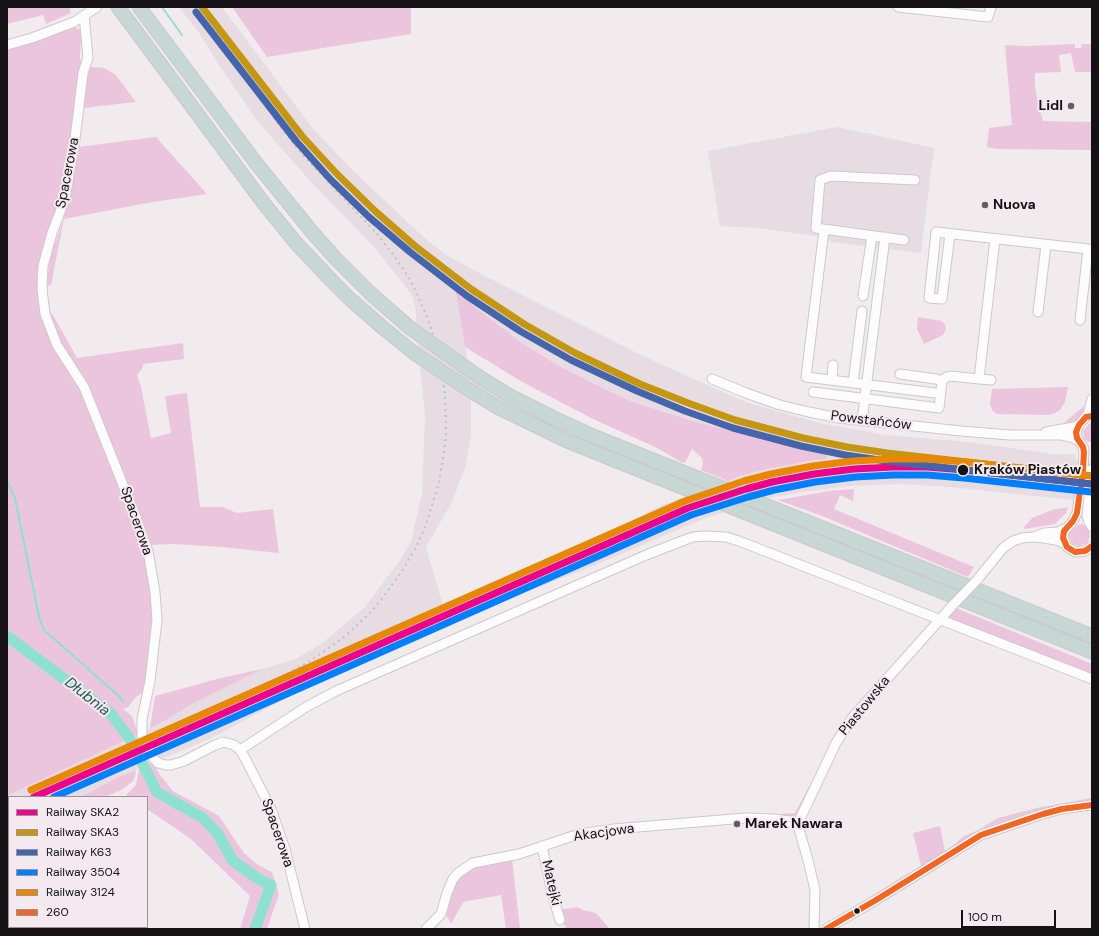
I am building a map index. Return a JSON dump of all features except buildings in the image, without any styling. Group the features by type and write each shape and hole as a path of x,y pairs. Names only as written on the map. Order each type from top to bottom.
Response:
{"highway":[{"path":"118,7 265,205 296,243 327,277 350,299 414,353 468,389 506,411 566,441 1092,652"},
{"path":"139,7 256,163 312,232 370,293 410,328 482,379 510,396 543,413 593,436 1092,636"}],"street":[{"path":"7,45 32,38 74,22 97,7"},
{"path":"898,7 988,17 991,7"},
{"name":"Spacerowa","path":"84,15 88,58 83,73 74,146 65,199 52,233 43,266 42,289 44,314 57,345 84,386 148,551 155,592 156,620 150,681 141,728 142,736 154,759 158,763 166,765 184,761 223,742 234,745 240,750 246,758 272,809 285,849 305,929"},
{"path":"904,240 816,228 820,180 831,176 915,180"},
{"path":"824,230 806,377 935,393"},
{"path":"950,234 942,299 929,298 936,232 1088,250 1080,320"},
{"path":"864,296 872,236"},
{"path":"862,421 885,238"},
{"path":"979,379 995,239"},
{"path":"1038,312 1046,245"},
{"path":"853,383 862,311"},
{"path":"832,380 833,365"},
{"path":"892,387 897,372 942,381"},
{"path":"813,392 939,408 942,381 948,376 991,380"},
{"name":"Powstańców","path":"712,379 746,393 809,412 862,421 1010,435 1066,435 1073,437 1079,443 1092,448"},
{"path":"1091,526 1083,504 1084,452 1079,443 1076,432 1079,425 1089,417 1092,398"},
{"name":"Powstańców","path":"1035,435 1054,429 1079,425"},
{"path":"1064,543 1063,534 1083,504 1092,469"},
{"path":"1073,521 1080,520 1091,526"},
{"name":"Piastowska","path":"798,826 809,798 829,757 852,718 977,580 1006,545 1018,539 1058,532 1066,528"},
{"path":"240,750 306,707 336,691 638,558 693,537 715,536 739,541 1092,679"},
{"name":"Piastowska","path":"1034,537 1056,540 1064,543 1069,549 1078,552 1085,551 1092,546"},
{"path":"826,929 882,897 981,835 1043,814 1062,809 1092,805"},
{"name":"Akacjowa","path":"426,929 441,914 453,879 458,873 473,863 519,854 579,834 619,829 745,818 789,821 798,826"},
{"path":"798,826 815,890 814,929"},
{"name":"Matejki","path":"542,846 553,897 560,920"}],"shaded area":[{"path":"7,7 70,7 71,13 46,24 43,15 7,24"},
{"path":"179,7 222,7 310,125 352,170 428,241 448,256 481,274 643,356 748,403 820,423 885,435 968,442 1053,454 1075,454 1076,460 1092,462 1092,502 949,487 900,484 849,486 769,498 703,519 591,567 481,609 382,651 333,673 210,739 118,777 83,796 8,796 7,829 7,796 166,720 192,704 262,669 296,659 322,643 364,608 400,560 411,542 422,493 425,417 416,326 416,311 412,295 374,247 311,182 258,122 199,33","holes":["455,289 475,307 519,341 559,366 633,402 696,422 828,454 827,459 786,465 739,476 655,508 633,521 444,608 426,547 452,502 465,468 471,435 471,402 468,363"]},
{"path":"232,7 411,7 411,34 267,57"},
{"path":"75,26 77,29 82,29 83,38 81,38 81,62 64,190 42,257 42,314 83,388 144,547 155,616 144,692 136,697 128,707 123,709 132,716 138,734 7,796 7,49 41,39"},
{"path":"1075,44 1075,48 1081,48 1082,44 1092,44 1092,72 1075,72 1071,53 1059,55 1061,72 1035,73 1035,87 1043,121 1092,122 1092,150 997,149 987,147 989,128 1012,125 1005,45 1027,46"},
{"path":"87,68 104,68 116,75 136,102 83,108"},
{"path":"837,127 934,148 921,253 832,242 816,236 757,228 720,226 708,151"},
{"path":"156,137 207,194 147,203 64,219 73,182 78,147"},
{"path":"64,219 51,285 46,286 51,254"},
{"path":"455,288 475,307 519,341 559,366 615,394 633,402 696,422 828,454 827,459 768,469 739,476 728,481 701,470 703,464 702,458 692,449 685,463 681,462 657,448 593,419 524,383 465,347"},
{"path":"53,315 77,358 183,343 184,359 143,364 142,369 137,375 141,387 151,438 171,433 165,396 187,393 200,507 222,507 237,513 273,509 279,553 222,547 172,544 152,545 149,547 96,403 88,387 59,344 50,316"},
{"path":"918,317 941,321 945,324 946,329 943,335 924,344 917,329"},
{"path":"1068,387 1065,402 1060,410 1053,414 997,414 992,410 990,404 992,389"},
{"path":"1083,407 1086,408 1082,416 1074,423 1064,426 1066,421"},
{"path":"1092,421 1092,442 1088,442 1084,439 1083,431"},
{"path":"854,489 853,501 840,495 834,509 974,567 968,577 822,516 778,500 829,491"},
{"path":"1068,507 1066,513 1055,524 1025,529 1024,527 1032,518 1052,510"},
{"path":"1080,524 1084,525 1089,530 1090,537 1087,543 1079,546 1071,542 1069,535 1071,531"},
{"path":"956,608 1092,664 1092,676 951,621 950,615"},
{"path":"262,669 192,704 150,728 155,696 217,679"},
{"path":"153,763 160,775 173,791 219,816 244,853 258,865 272,872 279,894 267,929 240,929 250,896 191,839 148,810 148,796 126,795 136,785 139,769"},
{"path":"136,770 135,777 132,782 121,790 107,796 83,796 118,777"},
{"path":"812,781 796,821 748,816 795,813"},
{"path":"1092,798 1092,801 1057,806 1023,815 978,830 998,818 1037,808"},
{"path":"940,826 945,852 964,836 978,830 944,853 921,866 913,833"},
{"path":"8,828 8,888 7,888"},
{"path":"512,859 520,929 506,929 501,895 463,902 451,924 446,914 451,894 459,875 474,865"},
{"path":"577,907 596,913 610,929 566,929 559,910"}],"waterway":[{"path":"162,7 182,35"},
{"path":"7,481 15,498 39,617 44,630 120,697 123,702"},
{"name":"Dłubnia","path":"7,636 111,714 130,739 157,792 203,818 218,834 233,861 260,880 271,885 255,929"}],"railway":[{"path":"166,739 189,728 310,661 343,638 371,612 402,571 425,528 439,482 446,433 445,394 439,355 428,319 411,281 378,235 301,153 278,124 201,7"}],"rail line":[{"name":"SKA3","path":"202,7 302,136 337,174 375,211 415,246 471,289 524,324 575,353 640,384 688,403 735,420 803,438 887,453 1092,476"},
{"name":"K63","path":"196,12 296,141 331,180 369,217 410,252 467,296 520,331 571,360 637,391 685,411 733,428 801,446 845,455 886,461 1091,484"},
{"name":"3124","path":"31,790 685,501 744,481 813,466 853,461 893,459 928,459 966,462 1092,476"},
{"name":"SKA2","path":"36,796 688,508 746,489 772,482 814,474 854,469 893,467 927,467 965,470 1092,484"},
{"name":"3504","path":"56,796 691,515 748,497 815,482 855,477 893,475 927,475 964,478 1091,492"}],"transit line":[{"name":"260","path":"1092,416 1086,417 1079,425 1076,432 1077,438 1083,447 1084,452 1083,469 1077,513 1073,521 1064,531 1063,538 1067,547 1075,552 1085,551 1092,546"},
{"name":"260","path":"826,929 981,835 1043,814 1062,809 1092,805"}],"place":[{"name":"Lidl","path":"1071,106"},
{"name":"Nuova","path":"985,205"},
{"name":"Kraków Piastów","path":"963,470"},
{"name":"Marek Nawara","path":"737,824"}]}
